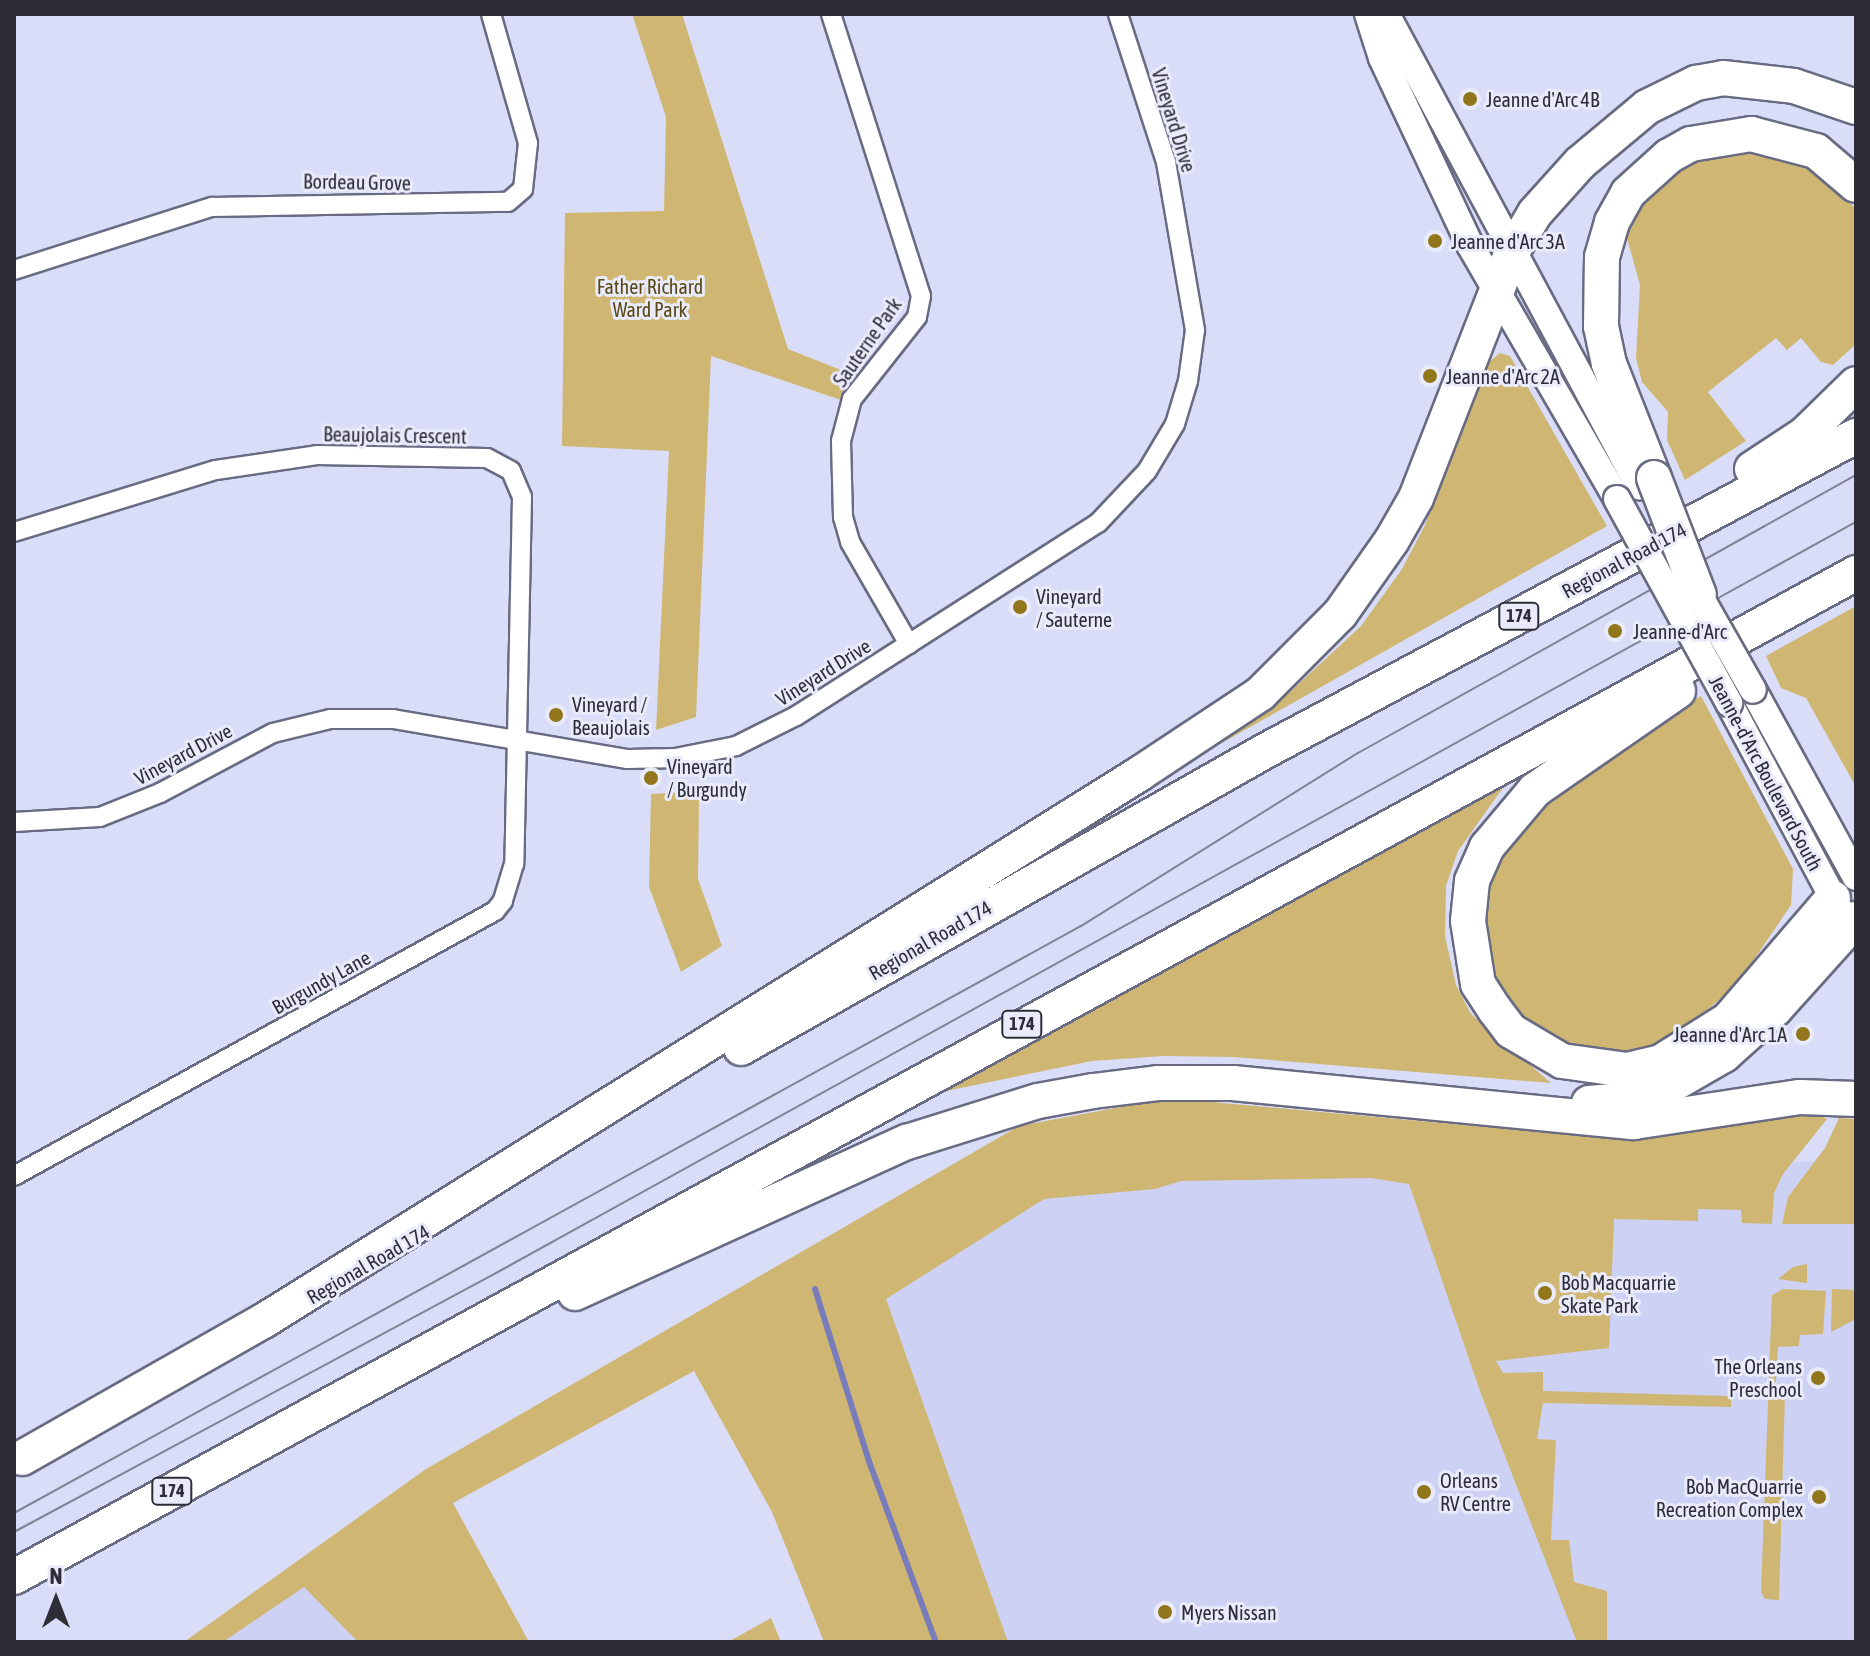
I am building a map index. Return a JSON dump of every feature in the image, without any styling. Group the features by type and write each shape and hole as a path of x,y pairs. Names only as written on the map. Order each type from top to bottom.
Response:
{"highway":[{"path":"18,1461 265,1320 1139,774 1260,694 1340,614 1392,540 1431,464 1512,252 1535,213 1571,171 1618,128 1669,93 1723,78 1755,79 1856,107"},
{"path":"1688,601 1636,488 1601,327 1602,257 1612,222 1628,193 1669,156 1691,144 1751,134 1816,151 1856,185"},
{"path":"1381,689 1763,463 1805,434 1856,384"},
{"name":"Regional Road 174","path":"18,1461 909,951 1381,689 1856,436"},
{"name":"174","path":"14,1577 1856,573"},
{"path":"1850,912 1728,1020 1694,1046 1627,1070 1562,1061 1511,1031 1478,984 1468,921 1472,881 1487,847 1535,790 1721,661 1856,583"},
{"path":"1505,1112 1625,1100 1700,1071 1776,1008 1850,912"},
{"path":"330,1404 907,1142 1038,1101 1158,1083 1233,1083 1505,1112 1634,1122 1800,1097 1856,1099"}],"main road":[{"path":"1368,14 1409,119 1497,290 1636,488"},
{"path":"1386,14 1636,488"},
{"name":"Jeanne-d'Arc Boulevard South","path":"1688,601 1753,690 1850,912"},
{"name":"Jeanne-d'Arc Boulevard South","path":"1688,601 1729,703 1850,912"}],"street":[{"name":"Bordeau Grove","path":"14,270 212,207 508,202 523,189 528,143 491,14"},
{"name":"Sauterne Park","path":"831,14 921,296 917,317 852,399 841,441 843,517 850,542 909,644"},
{"name":"Vineyard Drive","path":"14,822 68,822 116,812 273,733 308,723 382,718 628,759 675,758 736,746 796,716 1098,523 1147,471 1175,424 1191,368 1194,306 1166,162 1118,14"},
{"name":"Beaujolais Crescent","path":"14,532 246,463 347,455 499,462 511,471 522,497 515,740"},
{"name":"Burgundy Lane","path":"14,1176 495,911 513,878 515,740"}],"shaded area":[{"path":"1856,1159 1856,1642 997,1642 864,1286 1051,1186 1164,1169 1626,1171"},
{"path":"305,1573 373,1642 196,1642"}],"green space":[{"name":"Father Richard Ward Park","path":"632,14 682,14 788,349 846,372 844,401 711,356 696,717 656,730 669,451 562,446 565,213 664,211 666,117"},
{"path":"1734,145 1809,165 1854,207 1856,344 1833,365 1821,362 1801,338 1787,350 1776,338 1708,392 1746,441 1685,480 1667,440 1668,412 1642,382 1636,358 1640,285 1625,231 1629,214 1677,161"},
{"path":"1500,353 1510,356 1607,526 1211,749 1292,690 1361,626 1402,569 1425,525 1485,365"},
{"path":"1856,606 1856,787 1806,698 1781,688 1766,656"},
{"path":"1701,696 1793,869 1791,905 1736,986 1680,1032 1649,1048 1617,1053 1555,1040 1519,1013 1497,983 1481,915 1485,882 1521,813 1629,734"},
{"path":"1505,785 1458,851 1446,886 1445,936 1456,985 1471,1014 1551,1083 1234,1057 1164,1056 1092,1061 946,1091"},
{"path":"699,791 698,879 722,946 681,972 649,887 651,794"},
{"path":"1168,1098 1593,1137 1720,1127 1773,1115 1818,1113 1827,1119 1783,1174 1774,1193 1772,1224 1742,1223 1741,1210 1698,1209 1698,1221 1614,1219 1609,1348 1496,1361 1503,1373 1543,1372 1543,1391 1731,1396 1731,1407 1543,1403 1537,1439 1556,1440 1551,1540 1569,1540 1574,1582 1607,1591 1607,1642 1577,1642 1481,1394 1409,1184 1371,1178 1181,1181 1155,1189 1044,1199 886,1299 1008,1642 824,1642 772,1512 694,1371 453,1503 529,1642 358,1642 304,1587 223,1642 184,1642 426,1469 1019,1126"},
{"path":"1839,1118 1856,1119 1856,1224 1782,1224 1788,1197 1825,1148"},
{"path":"1807,1264 1807,1283 1778,1279 1793,1267"},
{"path":"1783,1289 1826,1291 1823,1334 1800,1335 1799,1346 1778,1347 1775,1394 1785,1394 1779,1600 1765,1599 1761,1592 1772,1295"},
{"path":"1832,1289 1856,1290 1856,1319 1831,1332"},
{"path":"771,1618 781,1642 728,1642"}],"waterway":[{"path":"815,1289 870,1464 936,1642"}],"tram line":[{"path":"14,1513 1081,926 1358,753 1856,475"},
{"path":"14,1532 496,1273 1856,522"}],"place":[{"name":"Jeanne d'Arc 4B","path":"1470,99"},
{"name":"Jeanne d'Arc 3A","path":"1435,241"},
{"name":"Jeanne d'Arc 2A","path":"1430,376"},
{"name":"Vineyard / Sauterne","path":"1020,607"},
{"name":"Jeanne-d'Arc","path":"1615,631"},
{"name":"Vineyard / Beaujolais","path":"556,715"},
{"name":"Vineyard / Burgundy","path":"651,778"},
{"name":"Jeanne d'Arc 1A","path":"1803,1034"},
{"name":"Bob Macquarrie Skate Park","path":"1545,1293"},
{"name":"The Orleans Preschool","path":"1818,1378"},
{"name":"Orleans RV Centre","path":"1424,1492"},
{"name":"Bob MacQuarrie Recreation Complex","path":"1819,1497"},
{"name":"Myers Nissan","path":"1165,1612"}]}
